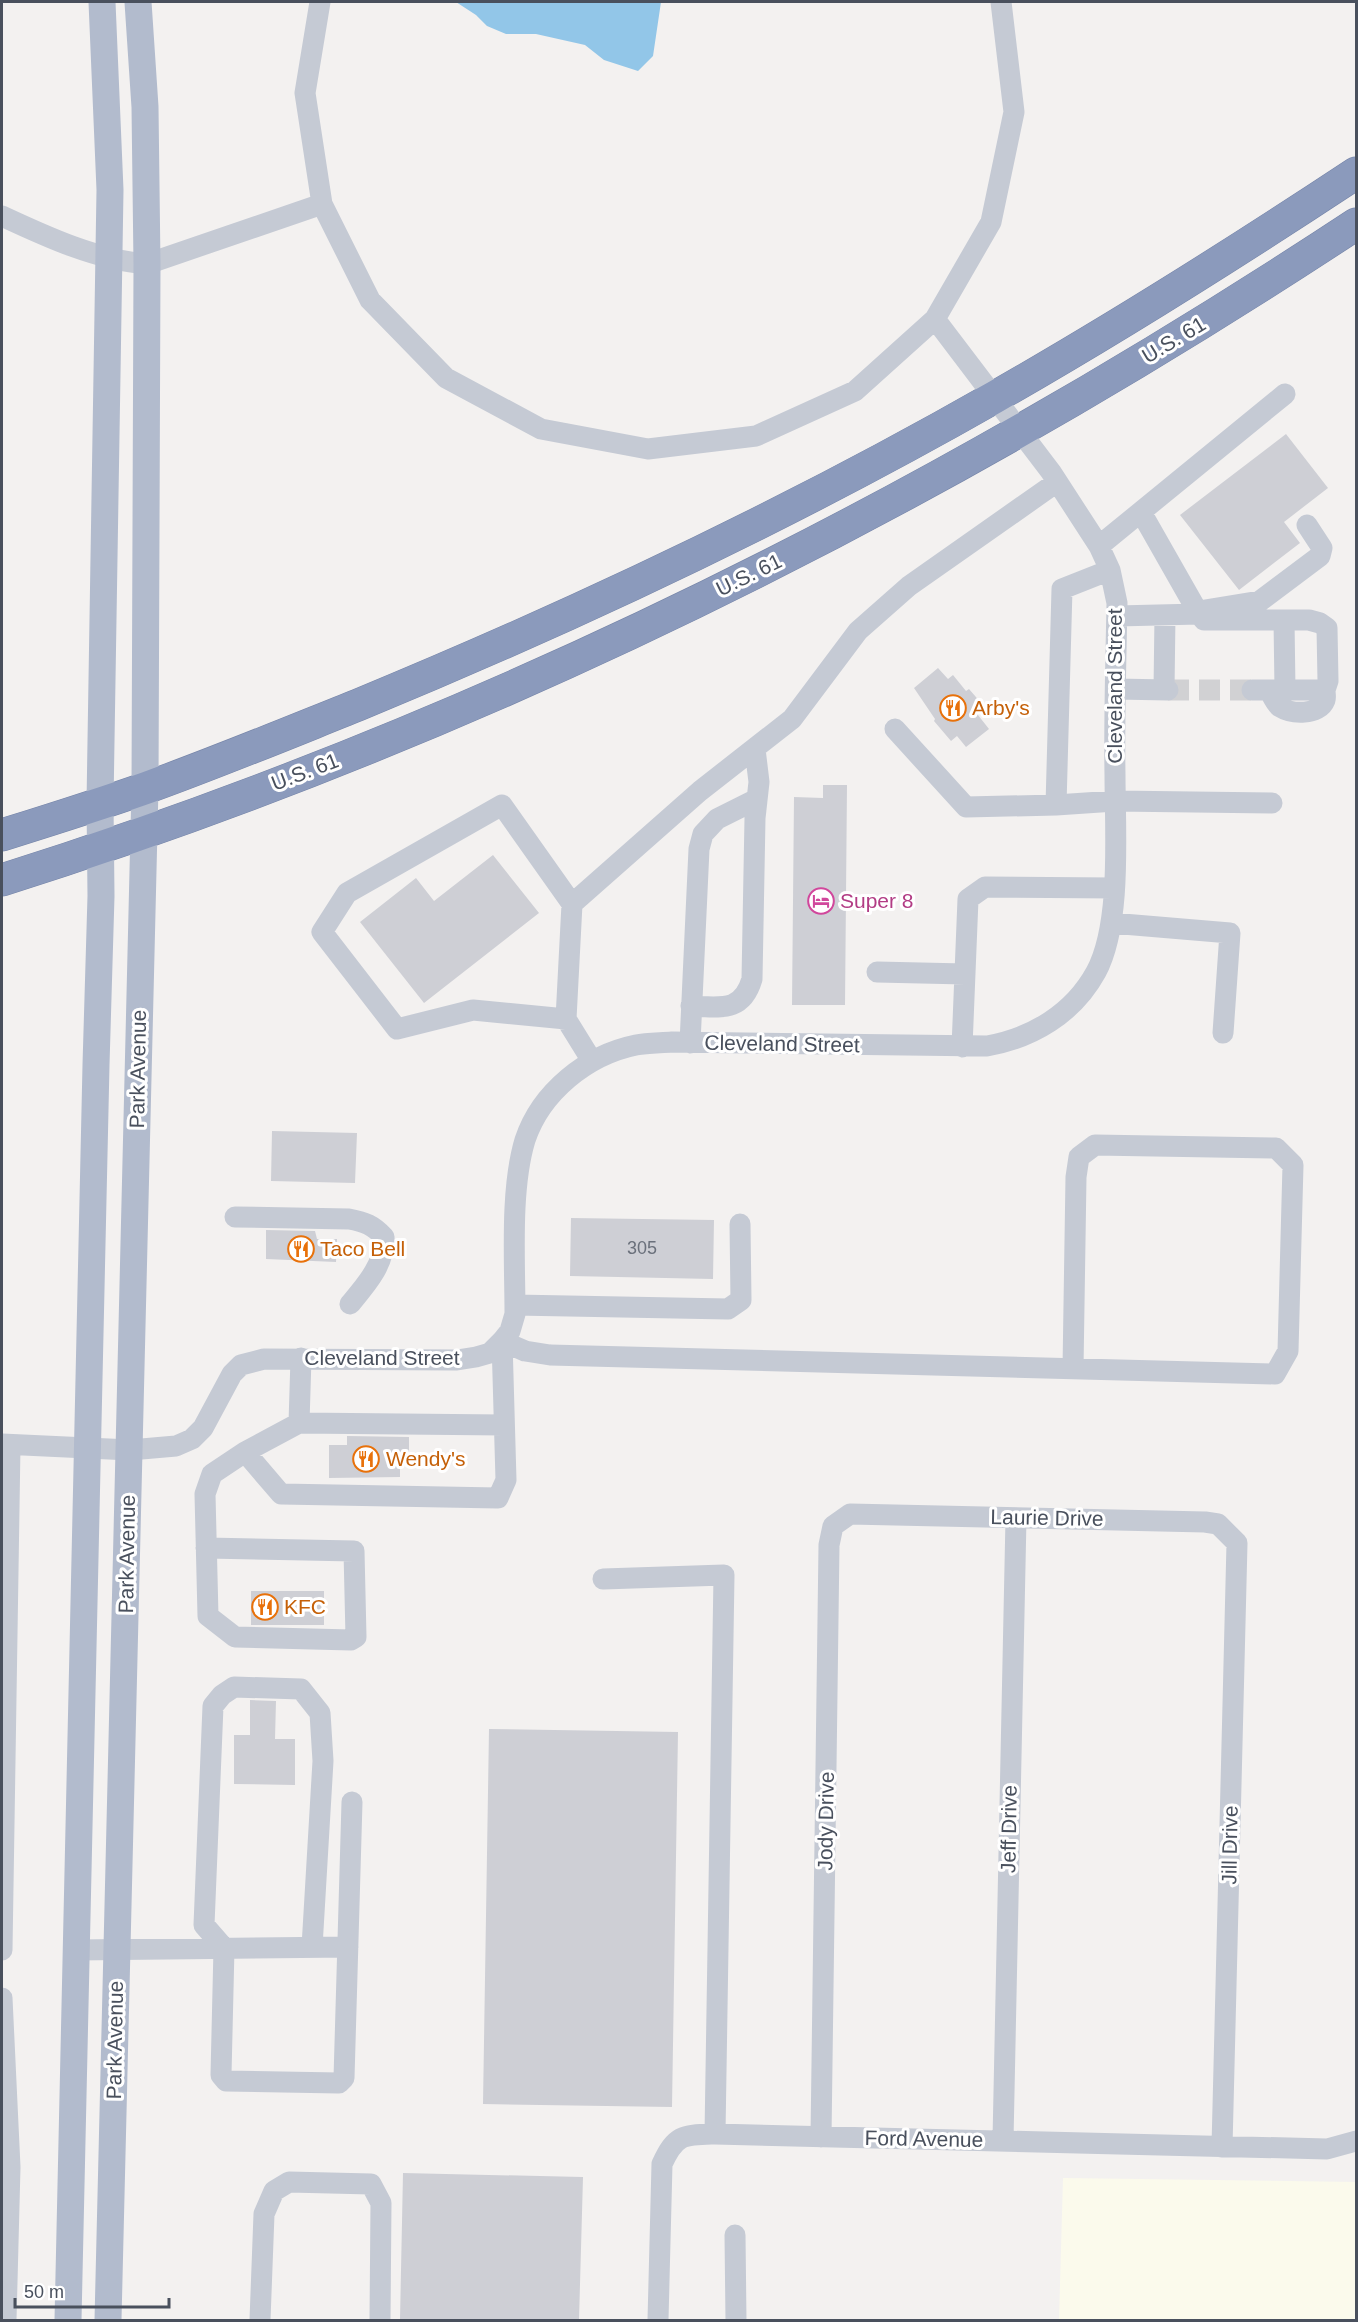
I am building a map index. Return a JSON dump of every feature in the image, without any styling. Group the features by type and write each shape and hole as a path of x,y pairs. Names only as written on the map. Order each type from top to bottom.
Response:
{"highway":[{"name":"U.S. 61","path":"2,835 145,788 269,741 534,630 763,521 995,397 1144,309 1356,173"},
{"name":"U.S. 61","path":"2,880 143,833 288,780 434,720 558,666 794,553 1021,431 1187,332 1356,224"}],"main road":[{"name":"Park Avenue","path":"68,2320 102,847 100,803 110,190 102,2"},
{"name":"Park Avenue","path":"108,2320 145,788 147,264 145,107 138,2"}],"street":[{"path":"320,2 305,93 322,204 370,300 446,378 542,429 648,449 756,436 855,391 935,319 991,222 1010,134 1014,112 1001,2"},
{"path":"2,216 108,258 147,264 322,204"},
{"name":"Cleveland Street","path":"6,1445 130,1450 176,1446 192,1439 203,1428 226,1382 241,1365 264,1359 457,1359 490,1353 510,1331 514,1305 518,1177 526,1139 542,1107 566,1080 592,1061 636,1045 690,1042 987,1046 1011,1041 1035,1031 1065,1011 1085,989 1096,972 1107,946 1111,923 1117,603 1110,570 1099,546 1057,482 935,319"},
{"path":"1099,546 1286,394"},
{"path":"572,904 700,791 792,719 858,631 909,586 1057,482"},
{"path":"1141,512 1204,620 1284,620 1308,620 1320,622 1327,628 1328,681 1325,690 1268,690 1284,620"},
{"path":"1117,616 1199,614 1205,610 1260,601 1320,556 1323,548 1307,525"},
{"path":"1056,805 1062,589 1110,570"},
{"path":"1116,689 1166,690 1164,615"},
{"path":"895,729 966,807 1115,801 1272,803"},
{"path":"691,1006 726,1008 738,1002 748,992 752,979 755,818 759,782 755,748"},
{"path":"690,1042 699,849 702,834 717,819 757,799"},
{"path":"566,1019 473,1010 398,1029 322,932 348,893 502,805 572,904 566,1019 592,1061"},
{"path":"962,1047 968,899 985,886 1113,888"},
{"path":"1111,923 1230,933 1222,1032"},
{"path":"877,972 965,974"},
{"path":"245,1452 281,1494 498,1498 507,1480 502,1341 525,1351 550,1355 1073,1369 1275,1374 1288,1351 1293,1165 1276,1148 1095,1145 1079,1157 1076,1177 1073,1369"},
{"path":"235,1217 349,1219 366,1222 375,1227 384,1237 379,1263 369,1282 350,1304"},
{"path":"514,1305 728,1309 741,1300 740,1224"},
{"path":"298,1423 301,1358"},
{"path":"206,1548 354,1551 356,1637 351,1640 235,1637 208,1616 206,1548 205,1494 212,1474 245,1452 298,1423 504,1425"},
{"path":"2,1950 6,1445"},
{"name":"Laurie Drive","path":"850,1514 1205,1522 1218,1524 1236,1543"},
{"name":"Jody Drive","path":"821,2137 829,1545 833,1526 850,1514"},
{"name":"Jeff Drive","path":"1003,2140 1016,1518"},
{"name":"Jill Drive","path":"1222,2147 1236,1543"},
{"path":"603,1580 724,1575 715,2134"},
{"path":"312,1947 323,1761 320,1713 301,1689 234,1687 222,1695 213,1706 204,1925 224,1948 222,2079 226,2081 339,2083 344,2078 352,1802"},
{"path":"76,1950 348,1947"},
{"path":"2,1998 6,2320"},
{"name":"Ford Avenue","path":"658,2320 662,2164 670,2147 684,2135 1003,2140 1327,2149 1356,2141"},
{"path":"260,2320 264,2214 274,2191 290,2182 371,2184 381,2203 380,2320"},
{"path":"735,2235 736,2320"}],"shaded area":[{"path":"1063,2178 1356,2182 1356,2320 1059,2320"}],"water":[{"path":"456,2 661,2 653,56 638,71 604,60 585,45 536,34 506,34 487,26 476,15"}],"building":[{"path":"1286,434 1328,488 1284,522 1300,543 1239,590 1180,515"},
{"name":"Arby's","path":"938,668 948,679 953,675 966,691 969,689 982,704 974,710 989,729 966,747 957,736 951,741 934,721 935,719 914,688"},
{"path":"823,785 847,785 845,1005 792,1005 794,797 823,798"},
{"path":"493,855 539,913 424,1003 360,922 416,878 434,901"},
{"path":"272,1131 357,1133 355,1183 271,1181"},
{"path":"571,1218 714,1220 713,1279 570,1276"},
{"name":"Taco Bell","path":"266,1230 315,1231 317,1239 337,1239 336,1262 266,1259"},
{"path":"347,1436 409,1437 409,1452 400,1452 400,1477 329,1478 329,1445 347,1445"},
{"path":"251,1591 324,1591 324,1625 251,1625"},
{"path":"250,1700 276,1701 275,1739 295,1739 295,1785 234,1784 234,1735 250,1735"},
{"path":"489,1729 678,1732 672,2107 483,2104"},
{"path":"403,2173 583,2177 579,2320 400,2320"}],"tunnel":[{"path":"1168,690 1252,690"}],"place":[{"name":"Arby's","path":"953,708"},
{"name":"Super 8","path":"821,901"},
{"name":"Taco Bell","path":"301,1249"},
{"name":"Wendy's","path":"366,1459"},
{"name":"KFC","path":"265,1607"}]}
